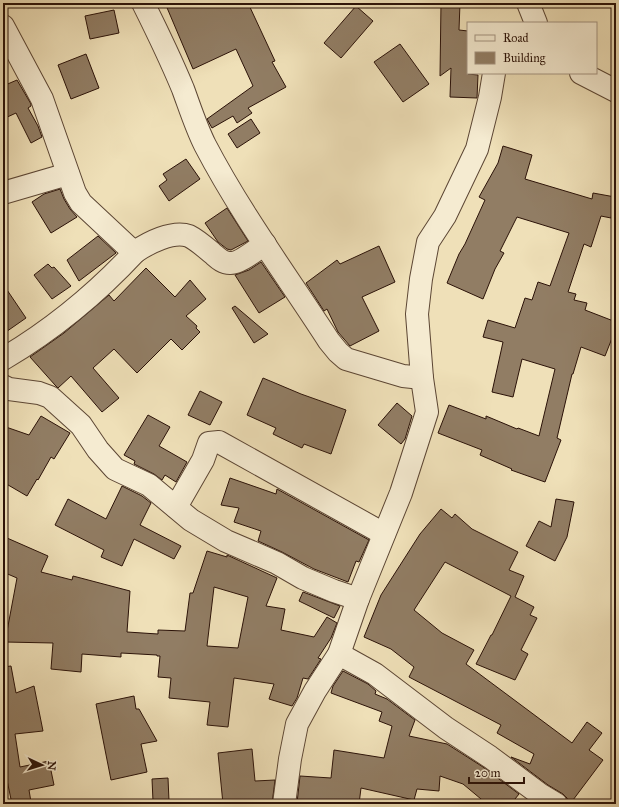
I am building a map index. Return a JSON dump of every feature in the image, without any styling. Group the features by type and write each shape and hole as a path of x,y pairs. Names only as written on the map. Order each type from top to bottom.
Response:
{"street":[{"path":"144,3 183,88 191,112 205,144 233,194 264,244 329,341 338,352 346,358 403,376 422,378"},
{"path":"528,3 536,22"},
{"path":"3,26 42,99 74,193 81,203 135,252"},
{"path":"284,804 290,759 297,724 315,691 339,654 358,599 401,493 427,412 422,378 417,314 421,279 428,242 445,216 477,149 490,97 494,74"},
{"path":"583,74 616,91"},
{"path":"3,193 68,174"},
{"path":"3,359 25,346 64,317 115,273 135,252 144,246 174,234 189,236 220,260 229,264 242,259 264,244"},
{"path":"3,386 9,390 39,392 50,397 81,425 98,450 115,468 149,485 191,520 226,542 277,563 310,581 358,599"},
{"path":"176,507 203,460 209,443 219,442 384,534"},
{"path":"339,654 375,674 446,728 556,804"}],"building":[{"path":"165,3 248,3 275,61 272,62 286,87 248,108 252,113 237,123 233,116 212,128 207,119 253,86 236,49 193,69"},
{"path":"441,3 460,3 459,30 467,31 467,74 478,75 477,98 450,97 451,68 440,76"},
{"path":"356,6 373,21 341,58 324,43"},
{"path":"114,10 119,33 90,39 85,16"},
{"path":"400,44 429,84 403,102 374,62"},
{"path":"86,54 99,88 71,99 58,65"},
{"path":"17,80 31,104 28,108 42,137 31,143 16,113 3,119 3,86"},
{"path":"251,119 260,133 237,148 228,134"},
{"path":"503,146 532,155 525,179 592,199 593,193 615,197 611,218 601,216 591,247 584,244 568,292 576,294 574,300 587,303 585,310 616,322 616,328 605,356 581,347 572,374 557,438 561,440 545,482 511,470 512,469 480,455 482,450 438,433 449,405 486,419 486,416 517,429 518,428 539,436 555,369 522,359 513,397 492,392 503,342 483,337 488,320 515,328 525,298 532,300 538,282 550,286 569,233 517,217 500,251 504,253 495,269 483,299 447,283 485,200 479,197 498,163"},
{"path":"186,159 200,179 169,201 159,186 167,180 163,174"},
{"path":"60,189 70,209 77,217 51,233 32,202 44,194"},
{"path":"227,208 248,241 231,250 227,249 218,242 205,223"},
{"path":"98,236 116,253 79,281 67,260"},
{"path":"379,246 395,282 362,297 379,331 350,346 338,332 327,309 324,311 306,283 337,260 340,264"},
{"path":"261,262 285,297 259,313 235,275 249,270"},
{"path":"48,264 52,268 54,267 71,286 52,299 34,275"},
{"path":"146,268 175,297 190,280 206,299 186,316 197,326 196,328 200,332 182,350 171,339 137,373 114,349 93,368 119,398 102,412 71,376 58,388 30,357 64,333 109,295 114,301"},
{"path":"3,284 26,318 3,334"},
{"path":"235,306 268,334 254,343 232,308"},
{"path":"263,378 301,394 346,410 331,454 304,444 302,448 273,434 276,428 247,415"},
{"path":"200,391 222,402 210,425 188,415"},
{"path":"397,403 412,416 405,439 401,444 378,425"},
{"path":"148,415 170,427 159,446 187,462 176,482 165,475 162,480 154,474 134,464 135,461 124,455"},
{"path":"41,416 70,433 54,459 51,457 27,496 3,482 3,426 29,435"},
{"path":"230,478 276,494 277,489 369,540 359,562 356,561 348,582 314,569 258,541 261,531 234,522 239,508 221,505"},
{"path":"122,486 142,496 151,503 140,525 181,546 174,559 134,539 122,566 101,557 104,550 55,525 68,499 106,519"},
{"path":"556,499 574,502 567,537 555,561 526,546 539,521 551,527"},
{"path":"441,509 452,518 455,514 472,529 518,552 509,570 524,576 515,597 534,607 530,615 537,618 521,650 528,654 515,680 476,664 511,596 445,562 414,610 442,633 474,650 466,664 572,743 587,722 602,733 589,750 603,760 570,804 568,804 567,798 563,794 548,785 511,757 530,764 534,754 497,733 501,725 409,677 414,667 391,649 364,637 381,595 420,534"},
{"path":"7,538 48,556 41,572 72,580 73,576 130,591 127,632 158,634 158,630 185,631 190,593 193,593 207,551 227,557 227,555 277,578 266,606 285,609 281,630 314,637 327,617 337,623 331,638 318,658 321,659 308,679 303,678 297,698 292,706 269,699 274,684 234,678 228,727 207,725 210,702 169,698 171,678 158,677 160,656 121,653 121,657 82,654 81,672 51,669 53,643 5,642 17,578 3,572 3,549","holes":["214,587 248,597 238,648 207,646"]},
{"path":"303,592 340,606 334,618 299,601"},
{"path":"11,666 16,693 34,686 43,731 15,734 20,767 49,761 54,785 29,790 31,802 20,804 12,804 3,761 3,667"},
{"path":"343,671 368,684 376,691 375,694 387,699 415,720 409,736 447,744 483,767 519,794 511,804 487,804 463,784 440,776 439,791 417,789 414,800 361,788 359,804 297,803 300,776 331,778 334,750 384,758 392,726 379,721 382,712 331,693 333,686"},
{"path":"134,696 136,709 139,709 157,741 141,744 147,772 111,780 96,704"},
{"path":"252,749 255,781 275,780 272,804 223,804 218,753"},
{"path":"168,778 169,801 153,801 152,779"}]}
